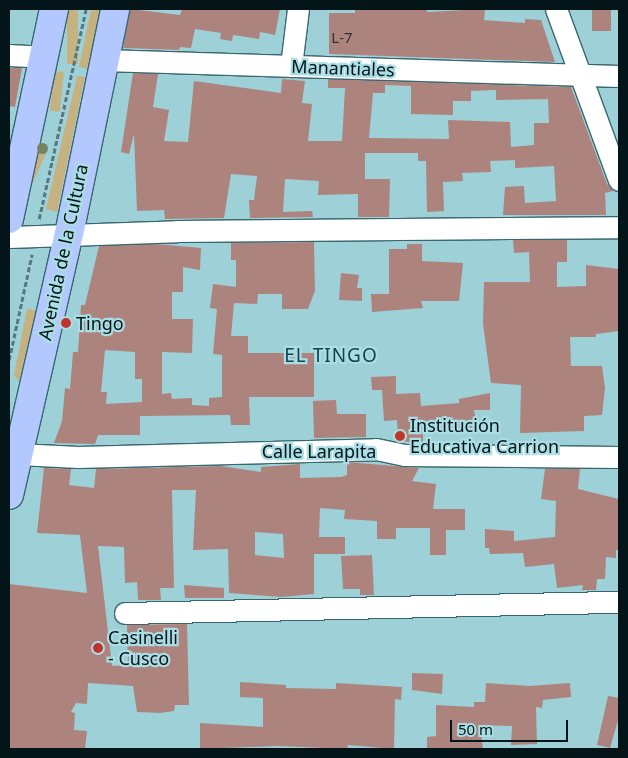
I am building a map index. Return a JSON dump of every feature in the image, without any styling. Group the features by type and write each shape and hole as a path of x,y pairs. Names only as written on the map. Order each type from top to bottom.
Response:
{"highway":[{"path":"9,219 54,9"},
{"name":"Avenida de la Cultura","path":"9,495 69,234 103,60 115,9"}],"street":[{"path":"290,66 298,9"},
{"path":"556,9 583,76 619,180"},
{"path":"9,55 43,57"},
{"name":"Manantiales","path":"103,60 619,76"},
{"path":"9,237 35,239 69,234 619,227"},
{"name":"Calle Larapita","path":"18,454 78,457 376,449 404,455 619,458"},
{"path":"125,614 619,602"}],"path":[{"path":"9,360 86,9"}],"shaded area":[{"path":"67,9 78,9 78,64 67,64"},
{"path":"91,9 101,9 87,69 79,67"},
{"path":"54,71 64,72 60,112 50,111"},
{"path":"77,76 85,77 57,212 46,209"},
{"path":"37,149 46,153 23,205 14,201"},
{"path":"27,309 36,310 19,382 14,375"}],"building":[{"path":"130,9 180,15 182,9 280,9 275,35 260,32 259,39 233,35 232,41 220,39 221,33 195,29 191,48 180,47 179,50 123,48"},
{"path":"355,9 426,9 427,12 485,9 484,20 525,23 525,19 541,20 555,62 329,54 329,13 355,13"},
{"path":"592,9 611,9 611,31 592,31"},
{"path":"9,68 22,68 15,107 9,106"},
{"path":"133,73 158,74 153,107 169,110 164,141 188,142 194,81 281,93 282,79 305,81 302,103 312,104 308,141 342,141 345,88 328,88 328,79 571,87 607,184 613,191 605,193 606,215 503,215 505,187 524,186 525,203 556,201 554,166 515,168 515,160 490,161 491,172 462,173 463,181 443,182 444,211 427,212 426,161 418,161 418,153 365,153 365,179 390,179 389,217 358,217 358,194 318,195 319,181 285,179 283,212 312,211 313,217 250,218 249,200 254,200 257,176 231,174 224,218 165,219 164,210 137,211 134,134 129,154 121,152","holes":["385,85 411,86 411,114 453,115 453,101 471,101 471,91 496,90 496,100 548,99 549,123 534,123 534,145 511,147 510,122 448,120 449,139 369,138 373,93 385,93"]},
{"path":"513,240 567,240 567,262 557,262 557,287 586,286 586,265 619,269 619,331 596,334 596,337 570,337 571,366 602,366 605,388 602,415 584,416 584,431 520,433 521,385 491,383 483,324 484,282 530,282 529,252 514,253"},
{"path":"314,242 315,291 308,309 282,309 282,294 258,294 257,304 234,303 231,336 248,336 248,353 314,353 314,397 249,397 250,425 231,425 230,415 140,416 140,435 98,435 95,444 54,443 62,421 65,388 70,389 73,352 78,352 81,305 85,305 99,246 157,244 201,248 200,270 183,267 183,292 172,292 172,319 193,319 192,353 162,352 162,394 171,393 172,399 192,398 192,405 209,406 209,398 222,397 222,355 213,354 217,309 210,308 213,284 236,287 236,260 231,260 231,243","holes":["105,350 135,352 135,379 142,379 142,402 106,404 107,392 101,392"]},
{"path":"407,244 422,244 422,261 463,263 459,301 421,301 423,308 372,312 371,294 389,294 389,249 407,249"},
{"path":"341,273 359,275 357,288 362,288 362,301 339,300"},
{"path":"396,376 396,394 420,393 421,406 459,403 459,399 490,393 490,410 474,410 477,427 423,434 423,443 398,441 397,420 384,421 382,390 372,390 371,377"},
{"path":"336,400 337,414 366,414 366,437 314,438 313,401"},
{"path":"347,462 419,468 412,481 436,484 433,509 465,509 465,530 446,530 446,555 430,555 430,528 396,528 396,539 377,539 377,521 344,519 345,510 320,508 319,537 345,537 345,554 314,554 314,594 282,597 229,593 228,549 193,550 196,490 172,490 174,588 160,588 161,600 138,600 137,582 125,583 124,547 98,546 112,666 128,665 127,625 187,624 189,705 175,705 174,711 160,713 137,712 133,686 88,683 87,704 76,703 71,712 75,713 74,730 87,731 85,749 9,749 9,584 87,593 80,535 37,533 44,468 71,469 69,485 94,488 96,469 220,466 261,472 261,467 300,464 300,478 341,477 347,475","holes":["255,532 283,534 284,558 255,555"]},
{"path":"545,469 580,469 578,489 619,499 619,550 616,550 616,558 606,557 605,579 597,579 596,590 582,590 583,585 557,588 554,564 525,567 523,553 490,554 489,548 485,548 485,529 514,531 514,541 555,537 556,501 541,499"},
{"path":"372,555 374,595 360,595 360,589 343,589 341,556"},
{"path":"184,585 224,588 224,598 185,598"},
{"path":"412,673 443,674 442,694 412,690"},
{"path":"240,682 286,685 286,688 336,689 336,683 402,687 401,700 395,699 394,749 348,745 347,749 278,746 200,749 200,723 263,727 263,698 240,697"},
{"path":"486,683 530,686 570,683 571,697 543,700 542,708 536,707 537,744 511,745 512,726 480,725 483,749 427,749 427,737 436,736 436,705 474,707 474,702 485,702"},
{"path":"608,696 619,698 619,717 610,748 597,745"}],"place":[{"name":"Tingo","path":"66,323"},
{"name":"Institución Educativa Carrion","path":"400,436"},
{"name":"Casinelli - Cusco","path":"98,648"}],"district":[{"name":"EL TINGO","path":"331,356"}]}
